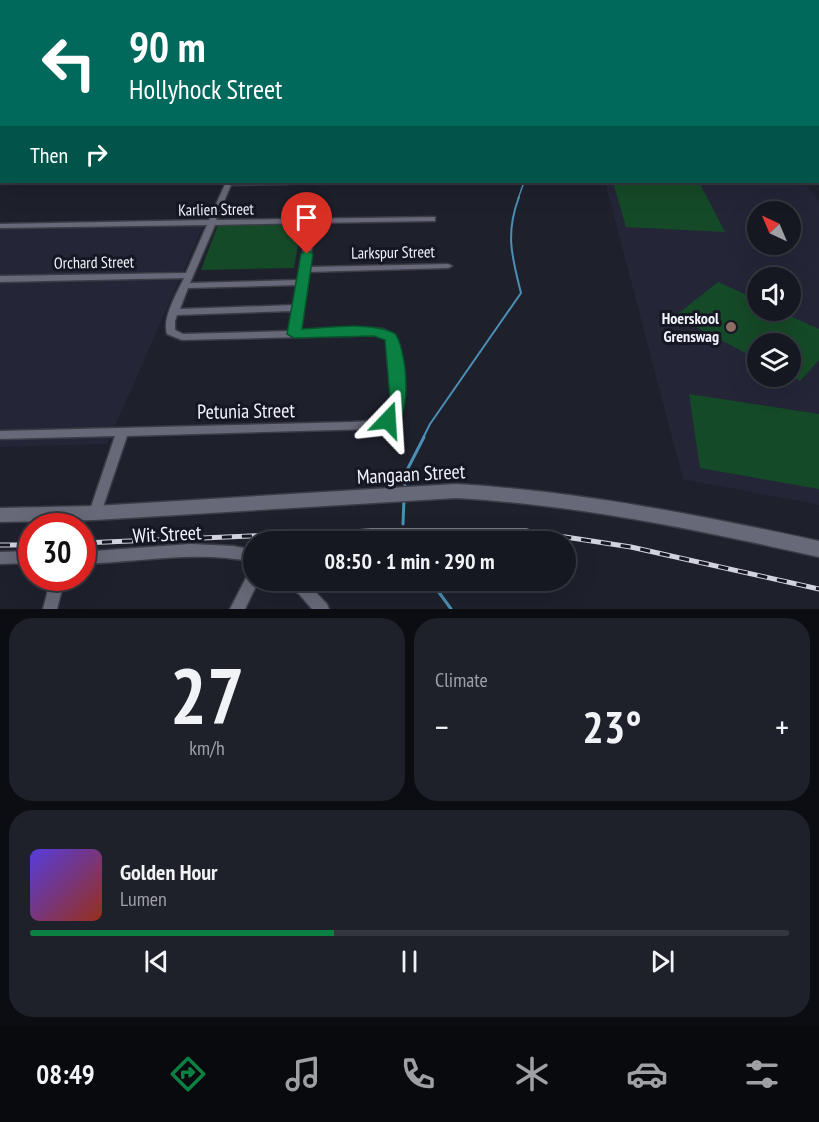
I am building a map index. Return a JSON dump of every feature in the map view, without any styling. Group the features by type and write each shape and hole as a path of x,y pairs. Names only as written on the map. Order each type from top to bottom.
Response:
{"street":[{"path":"228,183 174,312 169,328 174,335 182,337 294,334 312,221"},
{"name":"Karlien Street","path":"0,226 432,219"},
{"name":"Larkspur Street","path":"304,270 447,266"},
{"name":"Orchard Street","path":"0,279 189,275"},
{"path":"185,286 302,282"},
{"path":"174,312 298,308"},
{"name":"Petunia Street","path":"0,435 352,426 388,420 397,410 394,346 388,334 375,331 294,334"},
{"path":"95,513 123,431"},
{"name":"Mangaan Street","path":"95,513 243,502 364,498 456,491 481,492 591,502 819,549"},
{"name":"Mangaan Street","path":"0,515 18,515"},
{"name":"Wit Street","path":"96,557 204,551 243,554"},
{"path":"0,558 18,557"},
{"path":"50,609 55,591"},
{"path":"237,609 247,591"},
{"path":"306,591 322,609"}],"shaded area":[{"name":"Hoerskool Grenswag","path":"605,183 805,183 819,201 819,505 683,479"},
{"path":"203,226 107,444 0,447 0,229"}],"green space":[{"path":"613,183 700,183 725,232 626,227"},
{"path":"302,223 294,268 201,270 218,225"},
{"path":"718,282 747,295 747,321 801,321 819,329 819,360 801,380 801,333 747,333 747,354 675,316"},
{"path":"689,394 819,414 819,489 700,468"}],"waterway":[{"path":"518,199 524,183"},
{"path":"423,438 430,424 521,293 511,245 512,223 519,197"},
{"path":"405,488 405,474 424,437"},
{"path":"403,524 404,499"},
{"path":"438,591 451,609"}],"railway":[{"path":"96,542 371,531 526,531 631,547 819,589"},
{"path":"0,545 18,545"}],"place":[{"name":"Hoerskool Grenswag","path":"731,327"}],"route":[{"path":"307,254 294,334 375,331 388,334 394,346 398,398 397,410 388,420"}]}
